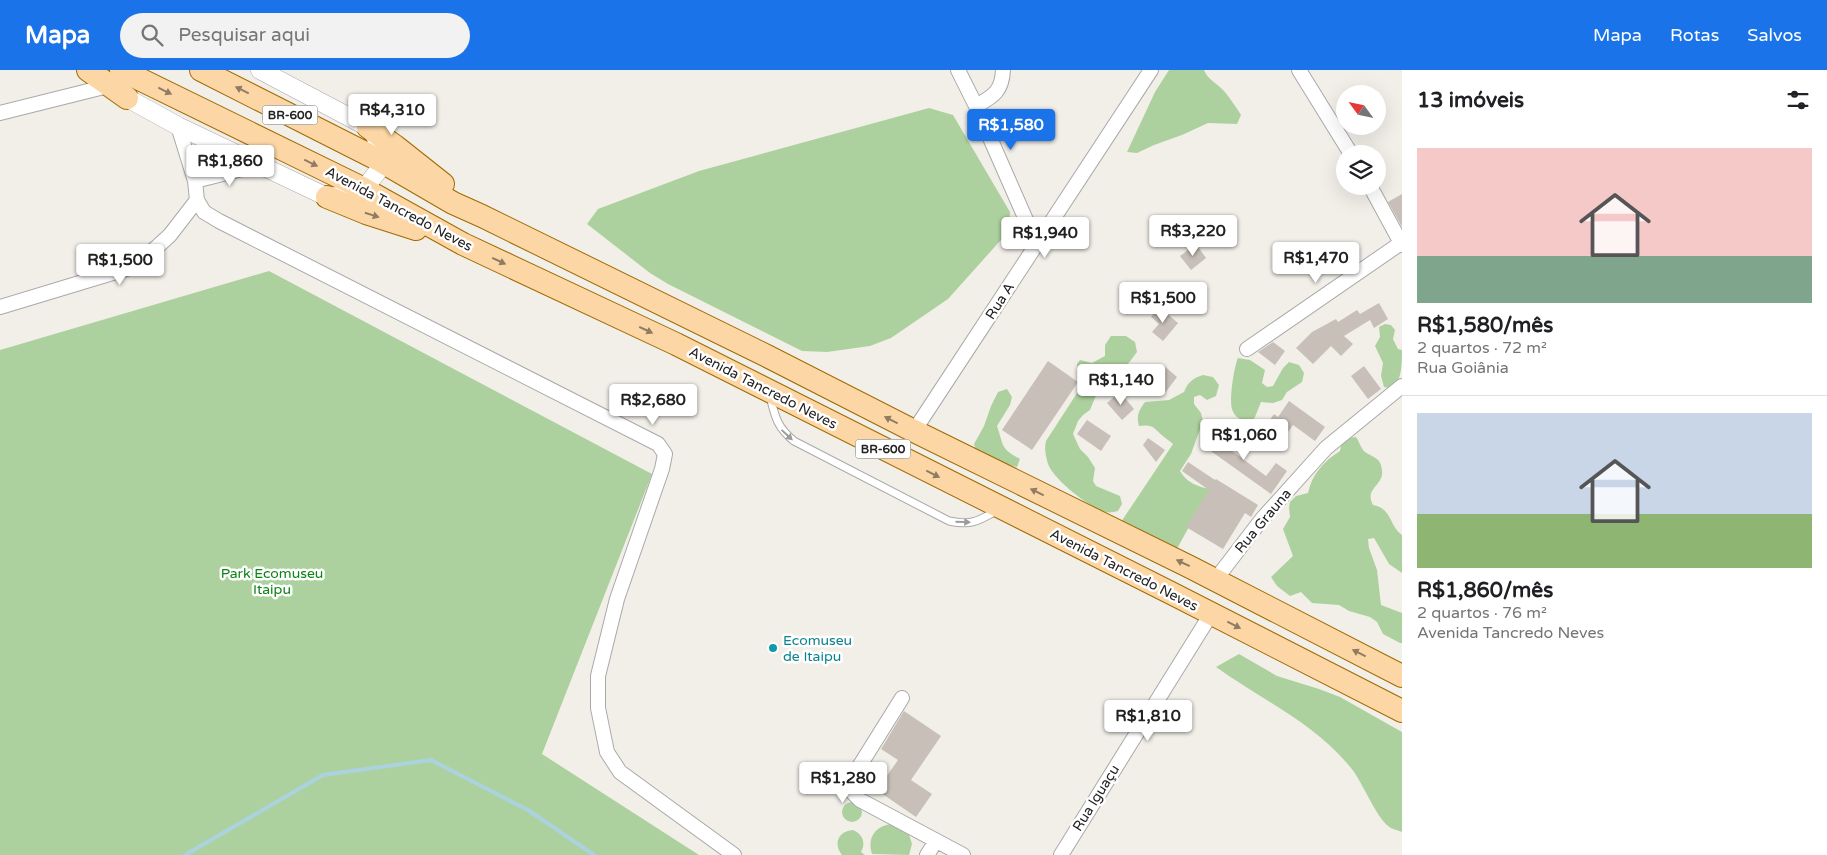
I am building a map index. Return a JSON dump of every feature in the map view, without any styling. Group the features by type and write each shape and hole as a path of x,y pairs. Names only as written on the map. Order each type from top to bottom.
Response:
{"main road":[{"path":"88,70 114,75 127,98"},
{"name":"BR-600","path":"201,70 379,160 453,203 767,356 1216,580 1402,676"},
{"name":"Avenida Tancredo Neves","path":"114,75 364,189 463,244 676,344 1402,711"},
{"path":"368,127 395,146 482,216"},
{"path":"327,197 366,213 463,244"}],"street":[{"path":"127,98 178,126 327,197 349,195 364,189 378,171 379,160 376,137 368,127 260,70"},
{"path":"292,70 300,91"},
{"path":"958,70 976,106 1037,245"},
{"path":"976,106 998,91 1003,80 1003,70"},
{"name":"Rua A","path":"914,431 1151,70"},
{"path":"1299,70 1345,145"},
{"path":"0,113 114,75"},
{"path":"178,126 194,181 197,200 204,212 658,444 665,454 662,469 616,599 598,676 598,708 607,752 620,772 734,855"},
{"path":"194,181 258,165"},
{"path":"1247,349 1401,244 1375,195"},
{"path":"0,308 129,268 170,235 197,200"},
{"name":"Rua Grauna","path":"1216,580 1262,519 1326,448 1402,386"},
{"name":"Rua Iguaçu","path":"1061,855 1211,614"},
{"path":"902,698 852,778 851,791 860,800 962,855"},
{"path":"927,855 936,841"}],"lane":[{"path":"769,391 775,418 783,431 794,441 949,521 964,524 978,520 1002,508"}],"green space":[{"path":"1169,70 1204,70 1226,94 1241,115 1237,124 1208,123 1137,153 1127,152 1155,92"},
{"path":"929,108 953,115 1010,212 1009,231 948,299 891,338 870,346 827,352 802,351 668,284 650,273 587,224 598,209 699,171"},
{"name":"Park Ecomuseu Itaipu","path":"269,271 652,474 542,754 699,855 0,855 0,350"},
{"path":"1385,324 1391,325 1395,330 1393,339 1398,349 1402,350 1400,376 1398,381 1390,387 1384,387 1381,376 1383,363 1375,346 1380,337 1379,327"},
{"path":"1111,336 1126,336 1135,342 1137,352 1125,368 1123,375 1118,378 1106,378 1099,388 1090,410 1078,421 1073,434 1080,449 1095,468 1093,481 1096,486 1120,496 1122,504 1118,511 1109,512 1099,510 1082,499 1057,477 1048,464 1045,447 1046,441 1079,390 1084,376 1078,371 1077,364 1080,360 1092,363 1105,356 1105,345"},
{"path":"1238,358 1250,360 1265,370 1262,383 1267,387 1273,386 1283,368 1289,362 1299,365 1304,373 1302,382 1287,392 1282,400 1273,403 1261,402 1255,417 1250,423 1244,421 1235,414 1231,405 1232,384"},
{"path":"1203,375 1213,377 1219,385 1216,396 1207,400 1200,395 1194,397 1194,404 1201,413 1203,421 1191,454 1180,471 1193,483 1210,489 1174,554 1119,525 1173,444 1153,427 1139,426 1138,416 1141,408 1145,402 1169,400 1184,392 1191,381"},
{"path":"1007,389 1012,397 1010,405 997,426 1006,449 1020,459 1017,467 1002,463 976,451 974,444 984,426 998,392"},
{"path":"1356,437 1364,451 1377,459 1381,465 1382,475 1371,495 1373,505 1387,513 1402,535 1402,573 1389,564 1374,538 1368,539 1369,548 1377,570 1381,605 1402,613 1402,643 1383,634 1377,622 1370,617 1349,611 1339,605 1312,603 1301,592 1290,596 1277,586 1271,577 1293,556 1283,529 1290,517 1290,502 1296,496 1308,493 1316,474 1329,459 1340,451 1346,438"},
{"path":"1239,654 1277,676 1340,697 1402,732 1402,832 1389,827 1383,821 1351,768 1337,752 1305,725 1216,667"},
{"path":"852,802 859,805 862,812 859,819 852,822 845,819 842,812 845,805"},
{"path":"890,824 908,831 912,844 909,855 872,854 870,843 873,834 880,828"},
{"path":"853,830 863,839 861,852 865,855 842,855 839,851 838,839 844,833"}],"building":[{"path":"1402,194 1402,227 1388,202"},
{"path":"1196,244 1206,258 1191,270 1180,256"},
{"path":"1379,303 1388,319 1374,328 1370,320 1344,336 1353,344 1341,356 1331,346 1313,364 1296,348 1312,332 1336,319 1338,322 1357,310 1360,314"},
{"path":"1159,307 1178,323 1163,341 1152,332 1159,324 1151,317"},
{"path":"1273,342 1285,351 1275,365 1258,352"},
{"path":"1048,361 1078,382 1032,450 1002,430"},
{"path":"1163,365 1177,377 1165,393 1150,381"},
{"path":"1364,366 1381,389 1368,399 1351,376"},
{"path":"1120,392 1134,409 1122,420 1107,403"},
{"path":"1289,401 1325,427 1315,441 1293,425 1281,442 1263,430 1274,414 1278,417"},
{"path":"1087,420 1111,436 1101,451 1077,434"},
{"path":"1235,426 1245,433 1232,451 1266,476 1276,463 1287,471 1271,494 1201,444 1208,434 1222,444"},
{"path":"1148,438 1165,450 1156,462 1143,445"},
{"path":"1188,462 1258,505 1251,517 1245,513 1223,549 1186,527 1209,490 1182,471"},
{"path":"904,711 941,736 911,780 932,794 916,817 865,782 872,772 884,780 898,760 881,749"}],"waterway":[{"path":"185,855 323,775 431,760 528,810 594,855"}],"place":[{"name":"Ecomuseu de Itaipu","path":"773,648"}]}
